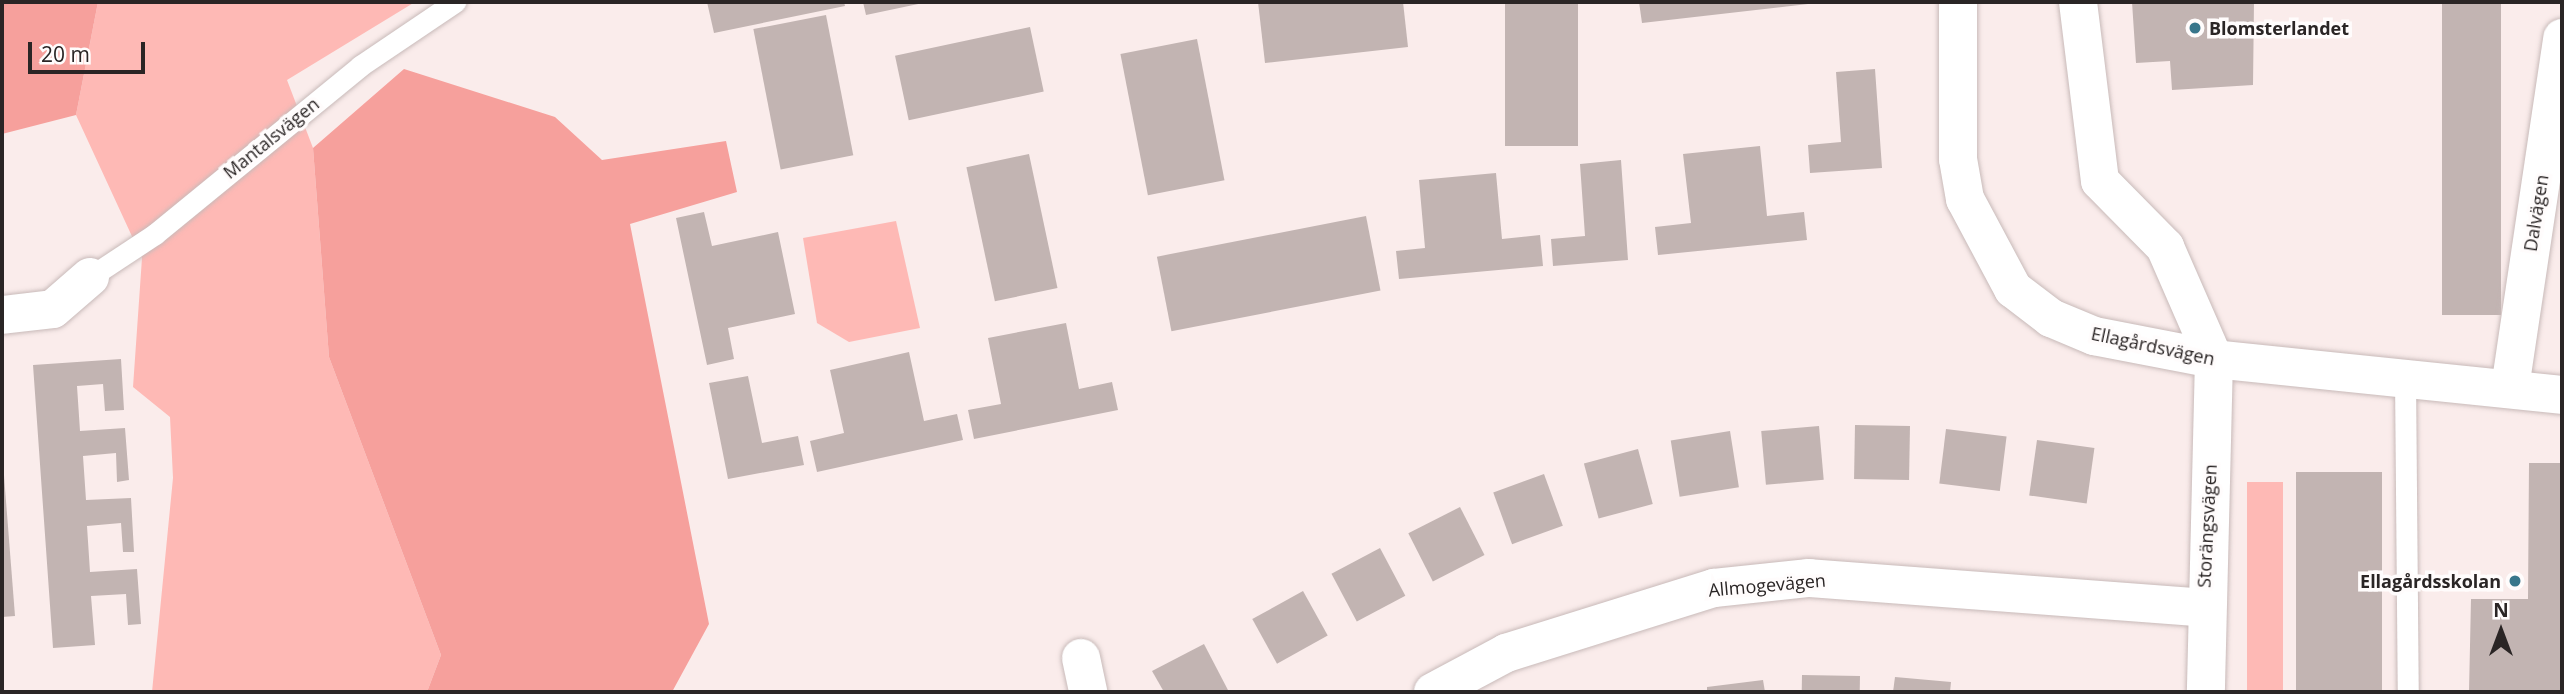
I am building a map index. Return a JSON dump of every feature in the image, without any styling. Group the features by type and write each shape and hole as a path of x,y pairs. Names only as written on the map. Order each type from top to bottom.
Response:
{"street":[{"name":"Ellagårdsvägen","path":"1958,2 1958,159 1965,199 2012,289 2051,318 2094,336 2214,359 2405,376 2562,395"},
{"path":"2078,2 2100,181 2165,247 2214,359"},
{"name":"Dalvägen","path":"2510,388 2562,38"},
{"path":"2,315 52,309 90,277"},
{"name":"Storängsvägen","path":"2206,692 2204,608 2214,359"},
{"name":"Allmogevägen","path":"1433,692 1506,653 1714,587 1809,578 2204,608"}],"lane":[{"name":"Mantalsvägen","path":"90,277 155,234 360,66 454,2"},
{"path":"2405,376 2408,692"}],"shaded area":[{"path":"2,2 98,2 76,115 2,134"},
{"path":"98,2 415,2 287,80 313,148 329,357 441,655 427,692 152,692 173,478 170,417 133,387 142,258 76,115"},
{"path":"404,69 555,117 602,160 726,141 737,192 630,224 709,624 672,692 427,692 441,655 329,357 313,148"},
{"path":"896,221 920,328 849,342 817,323 803,238"},
{"path":"2247,482 2283,482 2283,692 2247,692"}],"building":[{"path":"707,2 844,2 845,6 714,33"},
{"path":"863,2 923,2 923,3 866,15"},
{"path":"1258,2 1403,2 1408,47 1265,63"},
{"path":"1505,2 1578,2 1578,146 1505,146"},
{"path":"1639,2 1808,2 1808,4 1642,23"},
{"name":"Blomsterlandet","path":"2132,2 2254,2 2253,85 2172,90 2170,61 2136,63"},
{"path":"2442,2 2501,2 2501,315 2442,315"},
{"path":"826,15 853,155 781,169 753,29"},
{"path":"1030,27 1044,92 909,120 895,56"},
{"path":"1197,39 1224,180 1148,195 1120,54"},
{"path":"1875,69 1882,168 1810,173 1808,145 1841,142 1836,72"},
{"path":"1760,146 1767,216 1804,212 1807,240 1658,255 1655,227 1691,223 1683,154"},
{"path":"1029,154 1057,288 995,301 966,167"},
{"path":"1621,160 1628,260 1553,266 1551,239 1585,236 1580,164"},
{"path":"1496,173 1502,239 1540,235 1543,266 1399,279 1396,251 1425,248 1419,180"},
{"path":"704,212 712,246 778,232 795,314 728,328 734,359 707,365 676,218"},
{"path":"1366,216 1381,291 1171,331 1157,257"},
{"path":"1066,323 1079,389 1112,382 1118,410 974,439 968,410 1001,404 988,338"},
{"path":"909,352 924,421 957,414 963,440 817,472 810,441 844,433 830,370"},
{"path":"121,359 124,410 105,411 103,384 77,386 80,431 125,428 129,480 117,482 116,453 83,456 86,500 131,498 134,552 123,552 121,523 87,526 90,572 137,569 141,624 128,625 126,594 91,596 95,645 53,648 33,365"},
{"path":"748,376 762,443 798,436 804,465 728,479 709,383"},
{"path":"1855,425 1910,426 1909,480 1854,479"},
{"path":"1819,426 1824,480 1766,485 1761,431"},
{"path":"1946,429 2007,436 2000,491 1939,484"},
{"path":"1730,431 1739,487 1680,497 1671,440"},
{"path":"2037,440 2094,448 2087,504 2029,495"},
{"path":"1638,449 1653,504 1599,519 1584,463"},
{"path":"2,450 15,616 2,617"},
{"path":"2529,463 2562,463 2562,692 2469,692 2471,599 2528,599"},
{"path":"2296,472 2382,472 2382,692 2296,692"},
{"path":"1544,474 1563,526 1512,544 1493,492"},
{"path":"1460,507 1485,555 1433,581 1408,533"},
{"path":"1380,548 1405,596 1357,622 1331,574"},
{"path":"1303,591 1328,636 1277,664 1252,619"},
{"path":"1204,644 1229,692 1164,692 1152,671"},
{"path":"1802,675 1860,676 1860,692 1802,692"},
{"path":"1895,677 1951,682 1950,692 1893,692"},
{"path":"1763,680 1765,692 1707,692 1707,687"}],"place":[{"name":"Blomsterlandet","path":"2195,28"},
{"name":"Ellagårdsskolan","path":"2515,581"}]}
